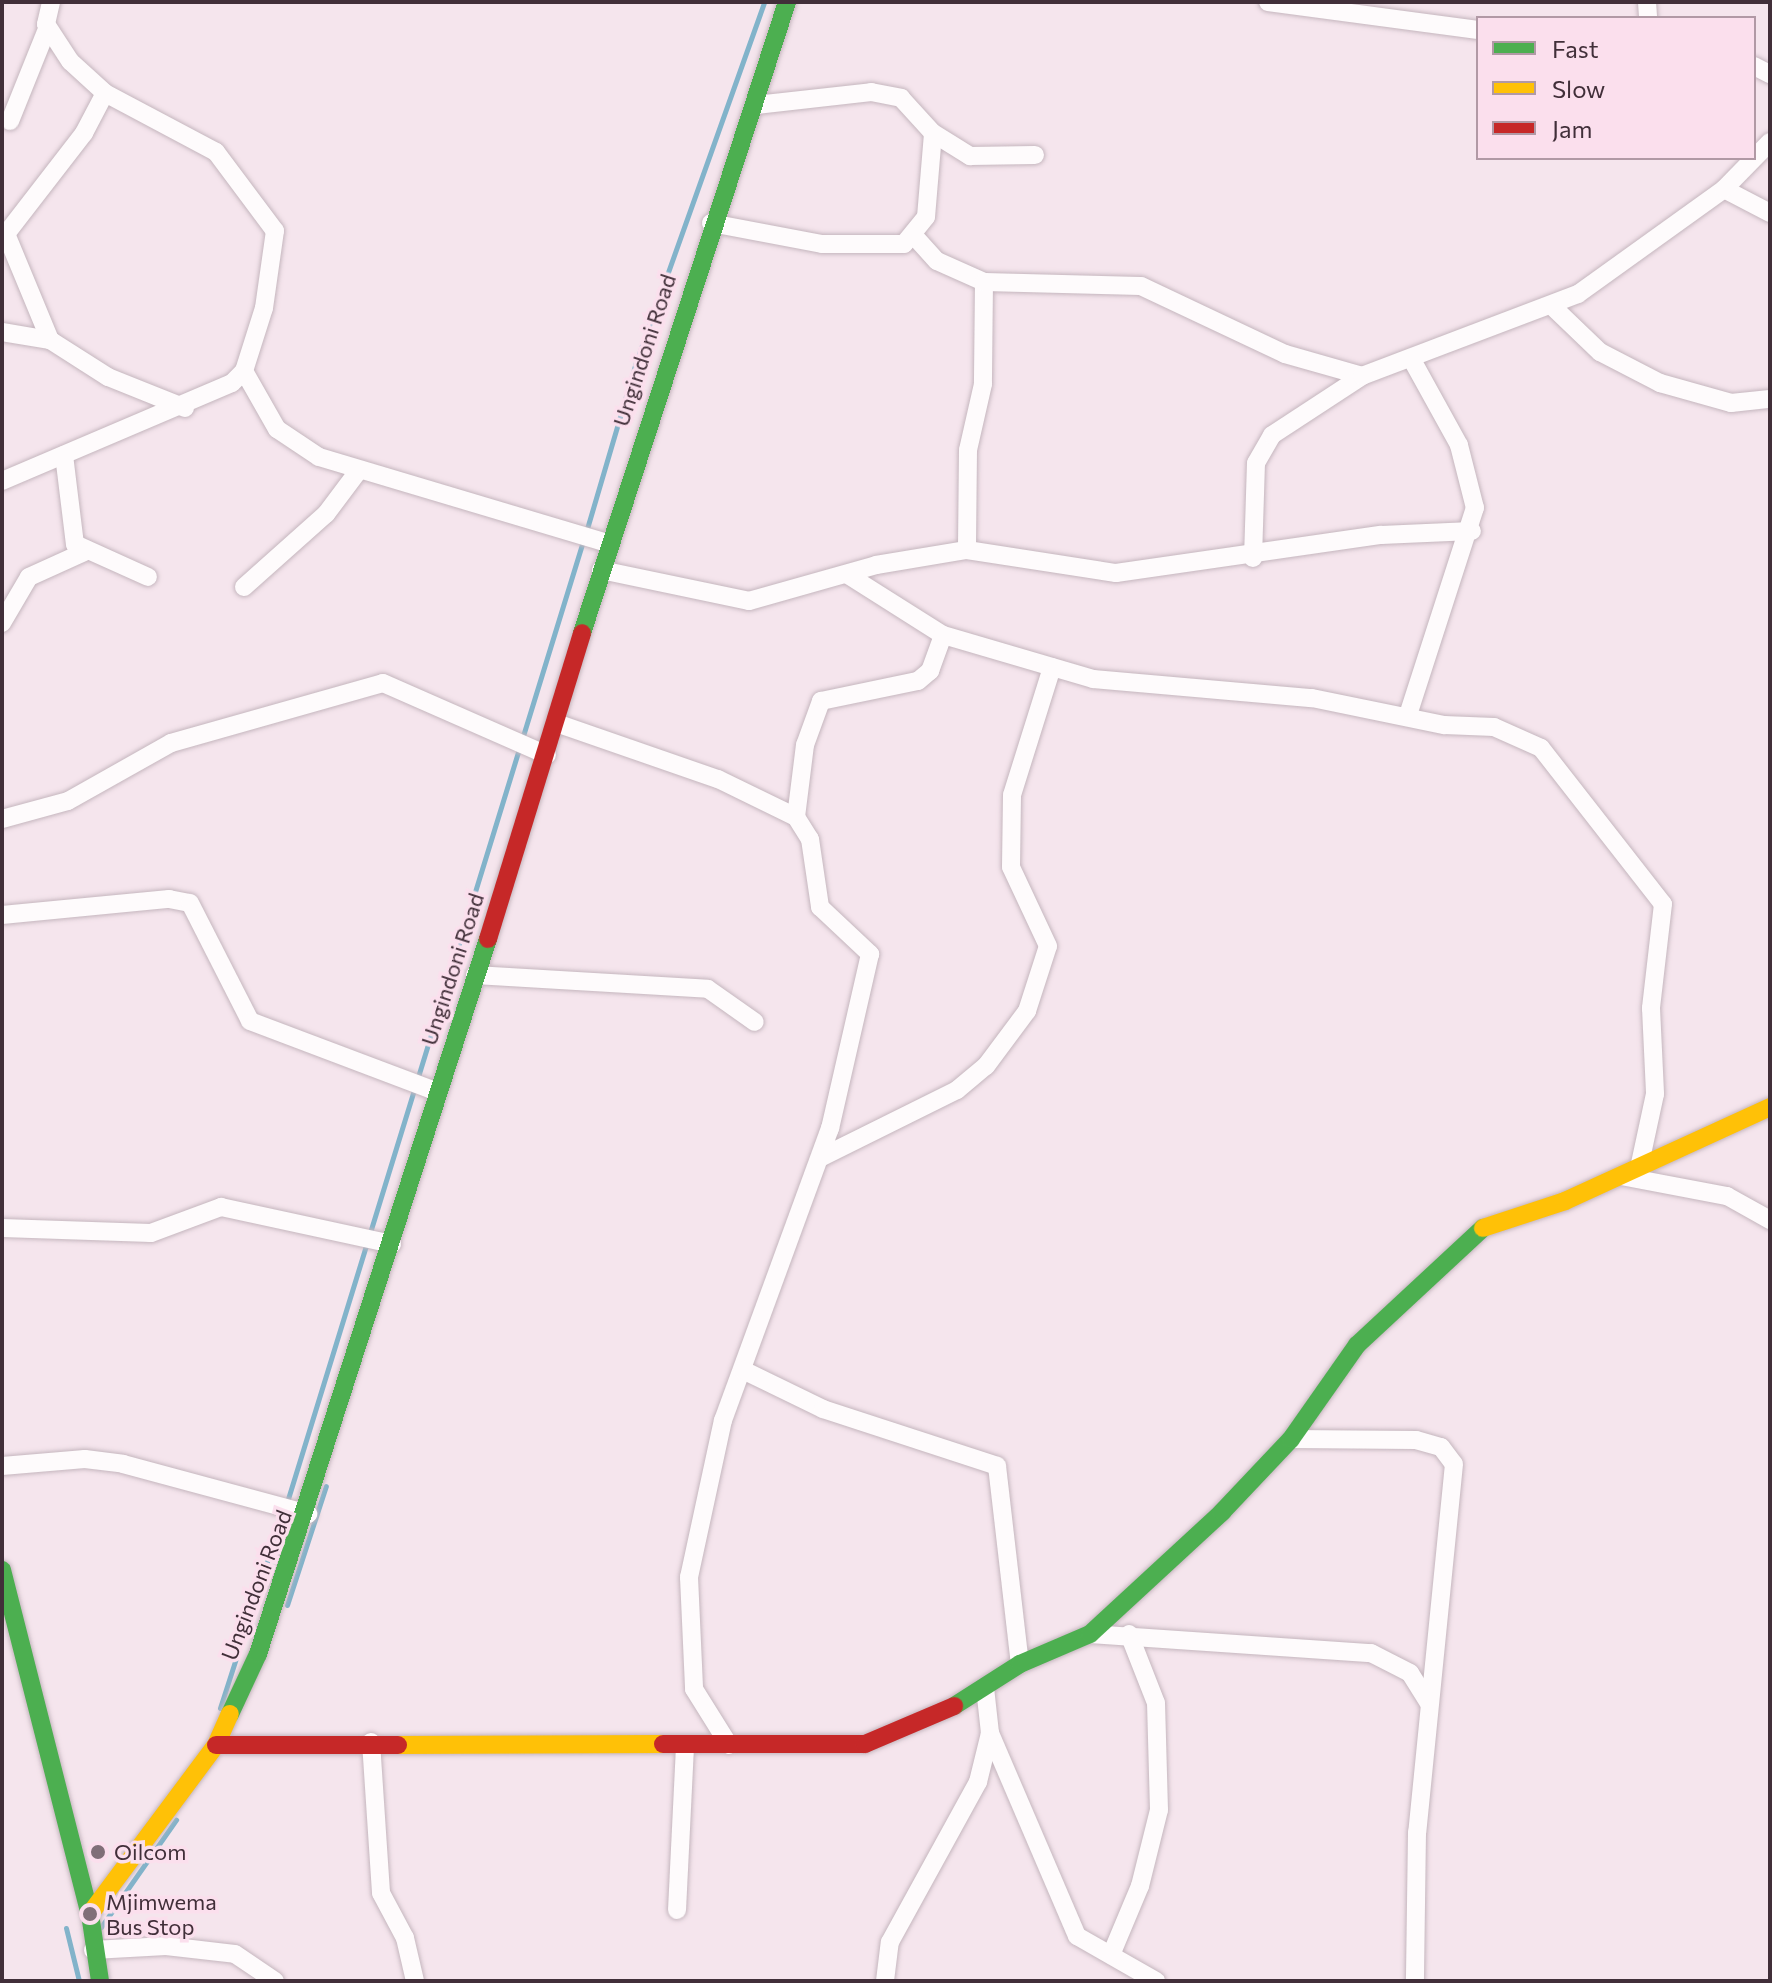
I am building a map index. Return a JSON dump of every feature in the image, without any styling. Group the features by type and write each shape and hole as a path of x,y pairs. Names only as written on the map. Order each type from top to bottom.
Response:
{"main road":[{"name":"Ungindoni Road","path":"90,1914 216,1745 308,1514 438,1092 547,755 607,543 711,223 756,105 787,2"},
{"path":"216,1745 371,1742 685,1746 865,1744 932,1720 1020,1664 1090,1634 1291,1439 1357,1345 1438,1262 1480,1229 1621,1176 1770,1107"},
{"path":"2,1570 90,1914 100,1981"}],"street":[{"path":"10,121 47,29 51,2"},
{"path":"1268,2 1372,10 1476,30"},
{"path":"2,481 185,408 244,371 264,308 275,231 266,213 216,152 105,93 47,29"},
{"path":"756,105 871,92 916,107 933,133 970,156 1035,155"},
{"path":"50,340 33,291 8,251 6,234 84,133 105,93"},
{"path":"916,238 926,217 933,133"},
{"path":"1756,156 1770,142"},
{"path":"1253,558 1260,449 1362,376 1553,307 1724,189 1752,160"},
{"path":"1724,189 1770,213"},
{"path":"711,223 822,244 916,238"},
{"path":"916,238 937,261 984,282 1141,286 1285,354 1362,376"},
{"path":"967,550 984,282"},
{"path":"21,330 33,291"},
{"path":"1553,307 1600,352 1660,383 1731,403 1770,399"},
{"path":"2,332 21,330 50,340 108,377 185,408"},
{"path":"1408,715 1472,531 1465,461 1411,358"},
{"path":"244,371 277,429 356,474 607,543"},
{"path":"64,455 69,530 84,552 148,577"},
{"path":"244,587 326,514 356,474"},
{"path":"601,570 731,601 967,550 1116,573 1253,558 1381,535 1472,531"},
{"path":"2,623 29,577 84,552"},
{"path":"848,575 943,635 1052,667 1140,688 1312,698 1494,727 1541,748 1663,904 1651,1008 1655,1094 1639,1168"},
{"path":"796,817 805,745 821,701 918,681 930,671 943,635"},
{"path":"820,1158 957,1090 986,1066 1027,1011 1048,946 1011,867 1012,795 1052,667"},
{"path":"2,819 68,801 171,743 383,683 547,755"},
{"path":"556,723 718,779 796,817 810,839 820,907 870,954 820,1158 743,1370 704,1505 686,1628 700,1708 729,1745"},
{"path":"2,915 169,899 190,903 250,1021 438,1092"},
{"path":"475,975 708,989 755,1022"},
{"path":"1621,1176 1727,1196 1770,1220"},
{"path":"2,1228 151,1233 234,1207 392,1244"},
{"path":"743,1370 823,1409 997,1466 1020,1664"},
{"path":"1291,1439 1416,1440 1441,1447 1454,1464 1429,1703 1415,1981"},
{"path":"2,1466 85,1459 123,1464 308,1514"},
{"path":"1090,1634 1129,1634 1371,1653 1410,1673 1429,1703"},
{"path":"1111,1955 1140,1886 1159,1810 1162,1753 1149,1677 1129,1634"},
{"path":"985,1688 990,1733 1077,1936 1156,1981"},
{"path":"885,1981 890,1942 963,1815 990,1733"},
{"path":"371,1742 381,1893 405,1938 415,1981"},
{"path":"677,1910 685,1746"},
{"path":"93,1950 166,1946 235,1954 275,1981"}],"waterway":[{"path":"586,532 636,362 764,2"},
{"path":"287,1502 583,541"},
{"path":"287,1605 326,1486"},
{"path":"220,1708 283,1512"},
{"path":"101,1927 176,1820"},
{"path":"66,1928 79,1981"}],"traffic: fast":[{"path":"582,633 787,2"},
{"path":"230,1714 258,1654 488,939"},
{"path":"954,1706 1020,1664 1090,1634 1222,1512 1291,1439 1357,1345 1483,1228"},
{"path":"2,1570 90,1914 100,1981"}],"traffic: slow":[{"path":"1483,1228 1565,1201 1770,1107"},
{"path":"90,1914 216,1745 230,1714"},
{"path":"398,1745 663,1744"}],"traffic: jam":[{"path":"488,939 582,633"},
{"path":"663,1744 865,1744 954,1706"},
{"path":"216,1745 398,1745"}],"place":[{"name":"Oilcom","path":"98,1852"},
{"name":"Mjimwema Bus Stop","path":"90,1914"}]}
